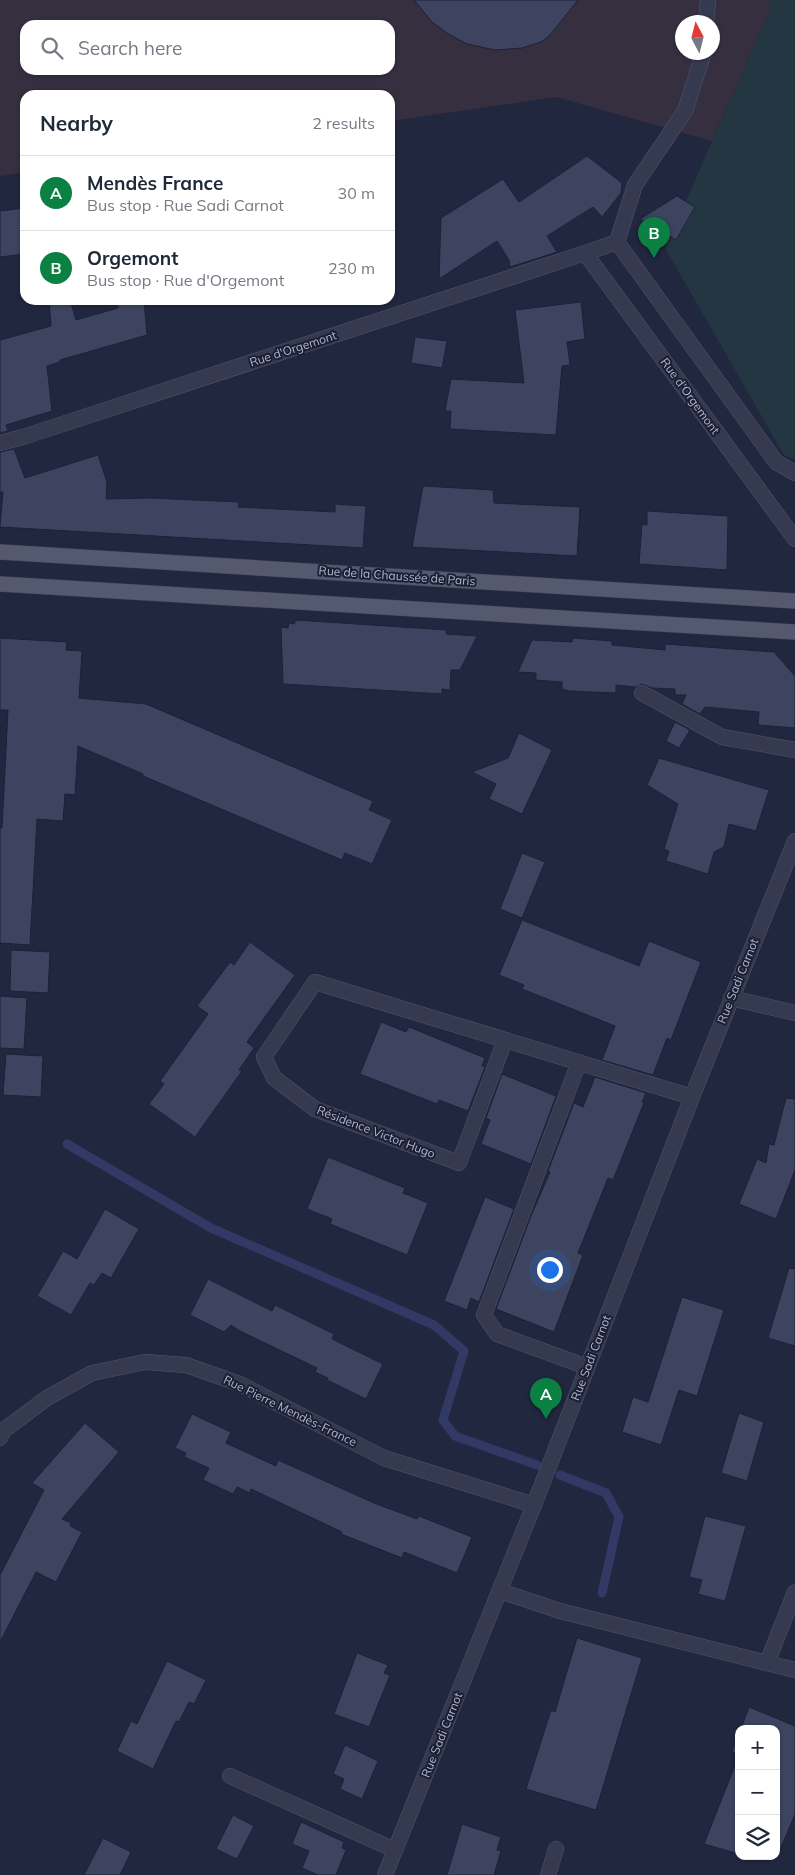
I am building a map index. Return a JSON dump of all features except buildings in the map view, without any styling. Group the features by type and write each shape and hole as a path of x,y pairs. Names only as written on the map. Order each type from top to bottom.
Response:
{"main road":[{"name":"Rue de la Chaussée de Paris","path":"0,552 795,601"},
{"path":"0,584 795,632"}],"street":[{"path":"707,15 708,0"},
{"path":"701,60 685,111 635,185 616,242 776,462 795,474"},
{"name":"Rue d'Orgemont","path":"0,443 585,254 616,242"},
{"name":"Rue d'Orgemont","path":"585,254 795,539"},
{"path":"642,692 722,737 795,750"},
{"name":"Rue Sadi Carnot","path":"385,1875 500,1591 692,1097 795,841"},
{"name":"Résidence Victor Hugo","path":"506,1040 459,1163 315,1109 274,1078 264,1058 315,982 579,1062 692,1097"},
{"path":"731,998 795,1013"},
{"path":"579,1062 484,1315 497,1334 587,1367"},
{"name":"Rue Pierre Mendès-France","path":"0,1438 4,1430 48,1398 92,1372 145,1362 186,1364 240,1384 384,1458 534,1505"},
{"path":"500,1591 560,1610 795,1670"},
{"path":"767,1663 795,1592"},
{"path":"230,1776 396,1850"},
{"path":"548,1875 556,1849"}],"shaded area":[{"path":"0,0 771,0 769,13 712,141 556,97 395,120 395,90 20,90 20,173 0,176"},
{"path":"771,0 795,0 795,460 784,455 665,248 769,13"}],"waterway":[{"path":"67,1144 211,1228 434,1325 464,1351 443,1420 455,1436 537,1465"},
{"path":"560,1475 606,1493 619,1517 602,1593"}],"place":[{"name":"Orgemont","path":"654,258"},
{"name":"Mendès France","path":"546,1419"}]}
